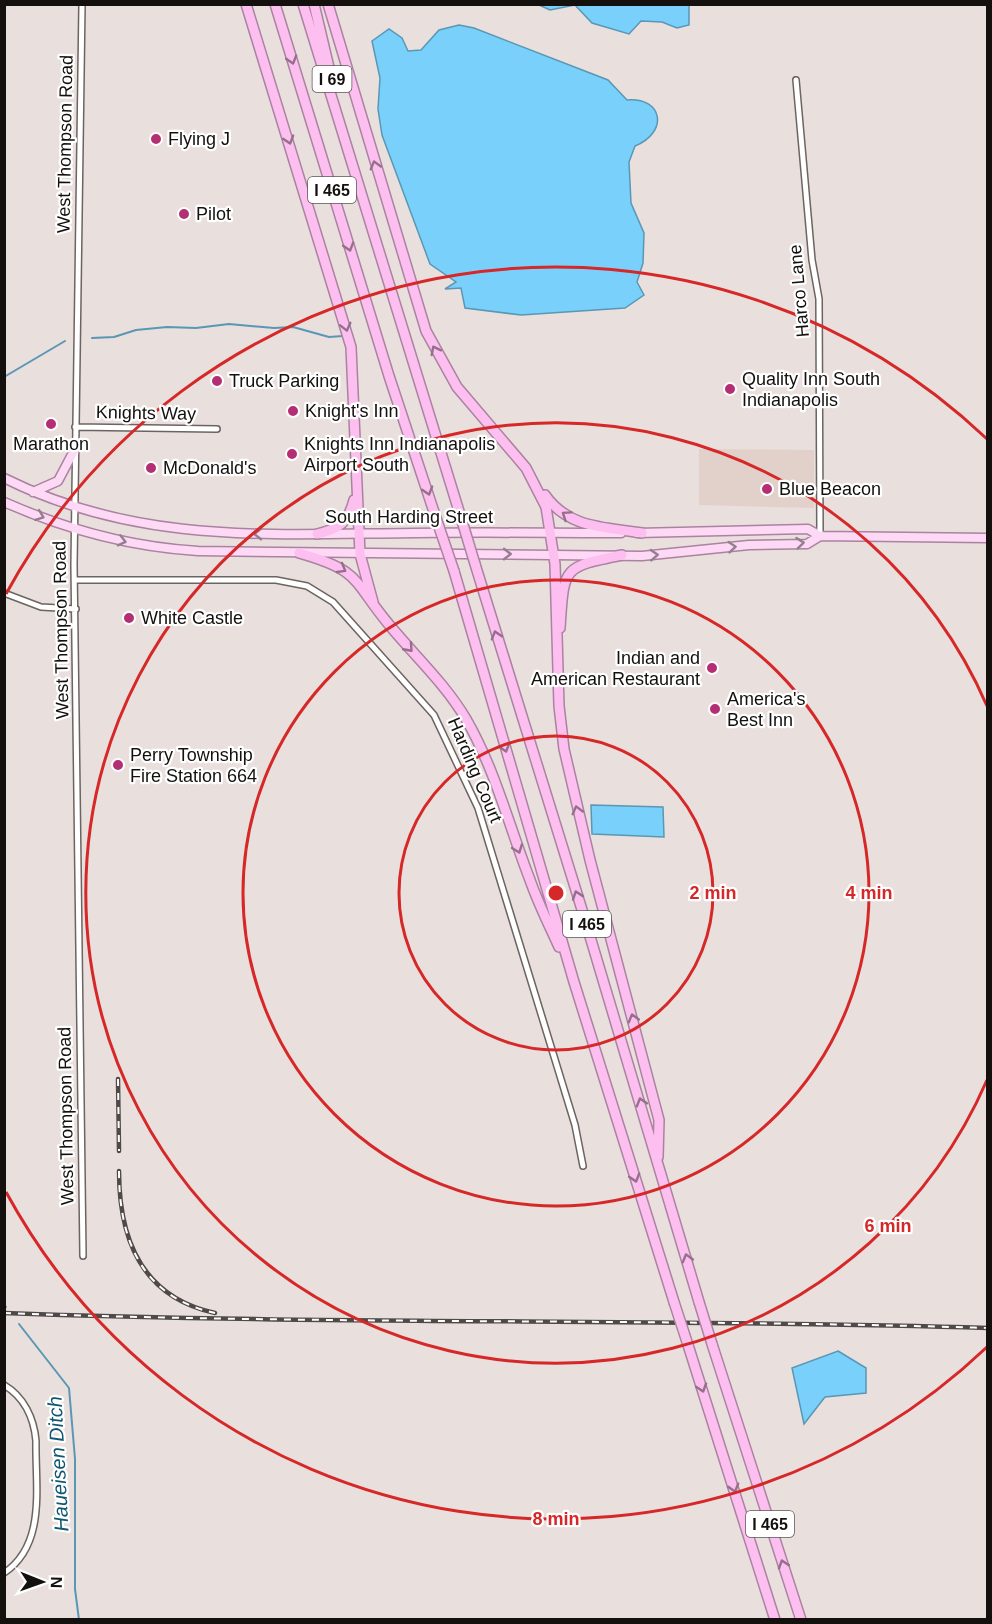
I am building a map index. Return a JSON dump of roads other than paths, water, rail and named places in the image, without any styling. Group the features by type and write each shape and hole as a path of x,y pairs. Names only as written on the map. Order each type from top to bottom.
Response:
{"highway":[{"path":"246,4 351,347 360,554 373,602"},
{"name":"I 465","path":"275,4 389,376 454,571 574,982 775,1620"},
{"name":"I 465","path":"303,4 658,1157 699,1302 801,1620"},
{"name":"I 69","path":"314,4 350,154"},
{"path":"328,4 426,332 457,387 520,461 555,508 572,520 587,525 642,533"},
{"path":"535,482 546,507 551,533 559,706 571,788 659,1120 658,1157"},
{"path":"317,534 333,531 345,524 356,492"},
{"path":"299,553 342,568 361,583 373,602 465,717 480,745 530,881 574,982"},
{"path":"558,666 565,579 570,571 580,564 622,555"}],"main road":[{"path":"33,492 58,481 76,447"},
{"name":"South Harding Street","path":"4,478 76,508 127,521 190,532 642,533 808,529 820,536 987,538"},
{"name":"South Harding Street","path":"4,502 76,529 135,544 170,549 360,554 622,555 807,544 820,536"}],"street":[{"name":"West Thompson Road","path":"82,4 75,427 83,1256"},
{"name":"Harco Lane","path":"796,80 812,260 819,299 820,536"},
{"name":"Knights Way","path":"75,427 217,429"},
{"name":"Harding Court","path":"76,580 276,580 307,586 333,602 428,706 454,752 478,808 574,1125 583,1166"},
{"path":"4,593 40,607 76,609"},
{"path":"4,1384 26,1407 34,1426 36,1441 33,1532 24,1556 4,1573"}],"water":[{"path":"539,5 575,5 550,10"},
{"path":"575,5 689,5 689,25 677,28 662,22 641,21 629,34 592,23"},
{"path":"459,25 474,28 608,80 627,100 648,104 654,110 657,125 646,140 635,146 629,162 631,203 644,233 643,263 637,282 644,295 625,308 521,315 465,308 461,288 445,289 456,282 430,264 382,135 378,109 380,78 372,41 389,29 402,38 408,51 421,50 439,30"},
{"path":"591,805 663,807 664,837 592,834"},
{"path":"838,1351 866,1368 866,1393 825,1397 804,1424 792,1368"}],"waterway":[{"name":"Haueisen Ditch","path":"92,338 114,337 136,330 167,327 196,328 229,324 274,328 293,327 329,337 343,336"},
{"name":"Haueisen Ditch","path":"4,377 65,341"},
{"name":"Haueisen Ditch","path":"19,1324 69,1388 75,1459 75,1589 79,1620"}],"railway":[{"path":"118,1079 119,1151"},
{"path":"119,1171 124,1220 130,1242 139,1261 152,1279 169,1294 190,1305 215,1313"},
{"path":"4,1313 250,1319 742,1323 988,1328"}],"place":[{"name":"Flying J","path":"156,139"},
{"name":"Pilot","path":"184,214"},
{"name":"Truck Parking","path":"217,381"},
{"name":"Quality Inn South Indianapolis","path":"730,389"},
{"name":"Knight's Inn","path":"293,411"},
{"name":"Marathon","path":"51,424"},
{"name":"Knights Inn Indianapolis Airport South","path":"292,454"},
{"name":"McDonald's","path":"151,468"},
{"name":"Blue Beacon","path":"767,489"},
{"name":"White Castle","path":"129,618"},
{"name":"Indian and American Restaurant","path":"712,668"},
{"name":"America's Best Inn","path":"715,709"},
{"name":"Perry Township Fire Station 664","path":"118,765"}]}
